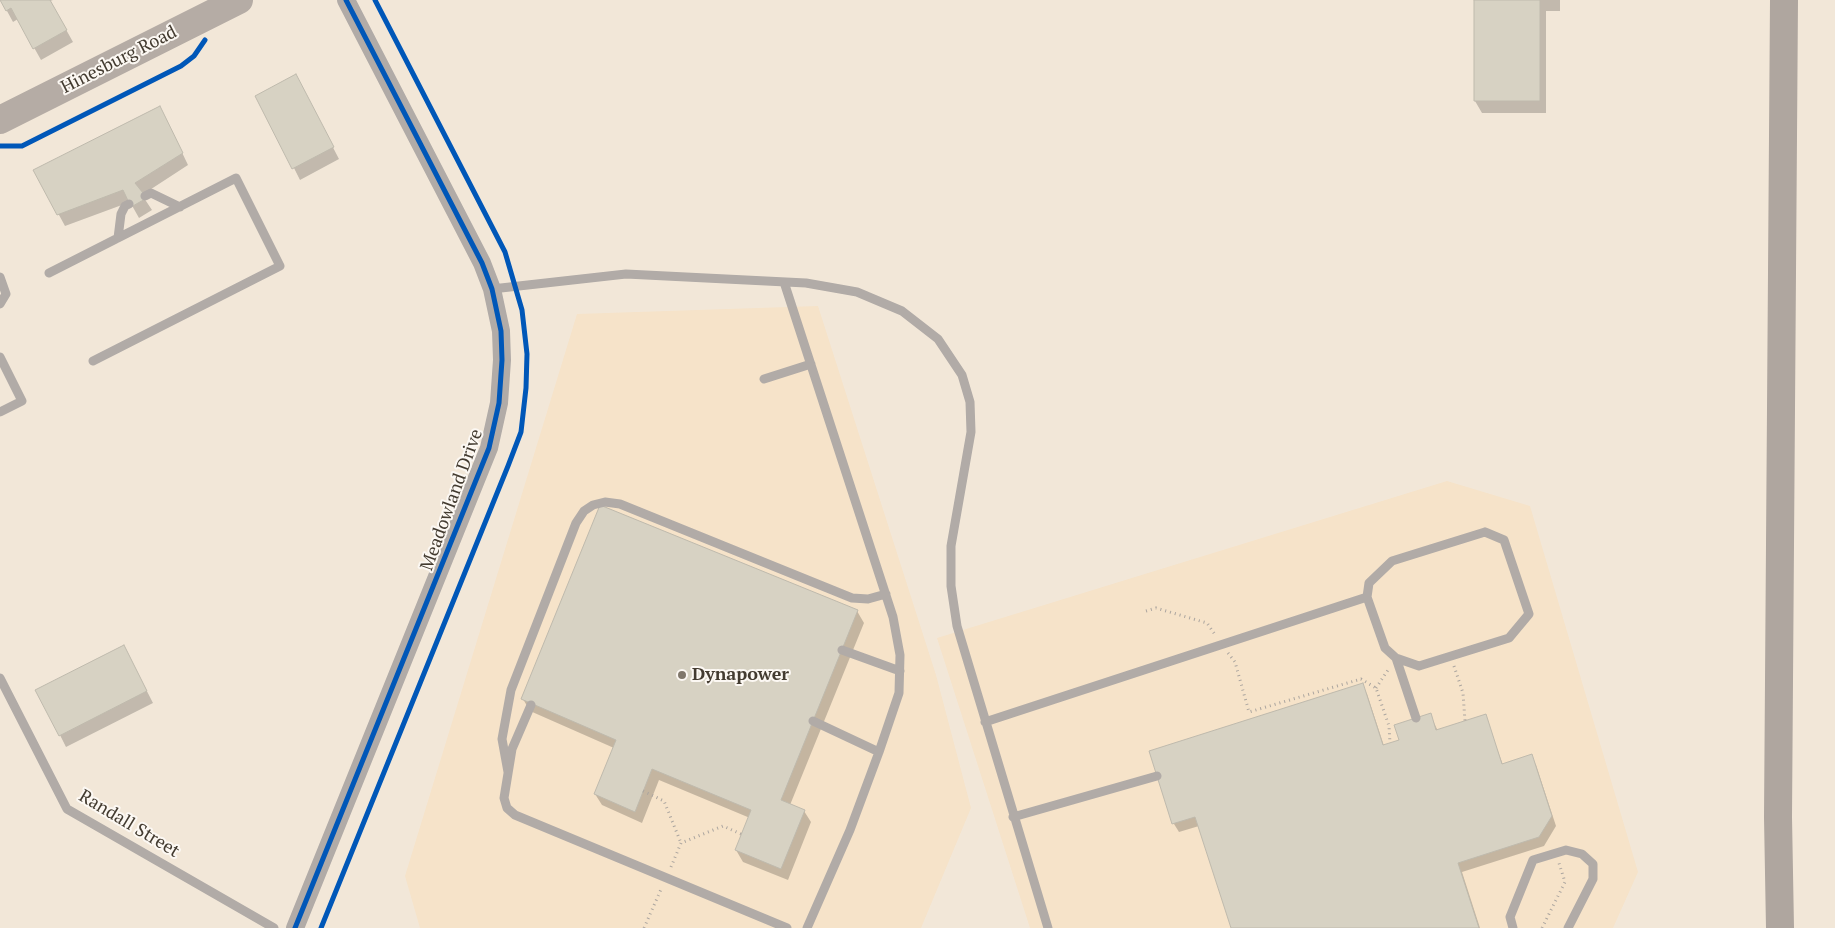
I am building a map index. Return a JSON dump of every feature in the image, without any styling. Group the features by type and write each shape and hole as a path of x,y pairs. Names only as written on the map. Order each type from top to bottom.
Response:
{"highway":[{"path":"1780,928 1778,779 1784,0"}],"main road":[{"name":"Hinesburg Road","path":"0,120 239,0"}],"street":[{"name":"Meadowland Drive","path":"295,928 489,448 499,403 502,360 501,331 492,289 482,262 346,0"}],"lane":[{"path":"49,273 236,178 280,266 93,362"},
{"path":"145,196 151,193 180,207"},
{"path":"118,238 121,214 125,206 129,204"},
{"path":"492,289 626,274 806,283 857,292 902,311 938,338 962,375 970,402 971,432 951,546 950,586 957,626 1048,928"},
{"path":"0,277 6,294 0,304"},
{"path":"784,282 886,594 893,617 900,654 900,694 850,830 807,928"},
{"path":"0,357 22,401 0,412"},
{"path":"764,379 811,364"},
{"path":"508,772 502,739 511,690 576,523 584,511 593,505 605,502 620,504 852,598 868,599 886,594"},
{"path":"1485,532 1504,540 1529,614 1509,638 1418,666 1396,658 1385,648 1367,597 1369,583 1392,561 1485,532"},
{"path":"985,722 1367,597"},
{"path":"842,650 900,671"},
{"path":"1396,658 1416,718"},
{"name":"Randall Street","path":"0,678 67,809 274,928"},
{"path":"531,705 512,749 504,798 507,808 515,815 786,928"},
{"path":"813,721 879,752"},
{"path":"1014,817 1157,776"},
{"path":"1513,928 1510,918 1533,860 1566,850 1582,854 1593,864 1593,879 1568,928"}],"path":[{"path":"1146,611 1156,608 1207,623 1235,662 1249,712 1361,679 1376,688 1389,726 1390,743"},
{"path":"1451,656 1463,693 1465,721"},
{"path":"1376,688 1396,658"},
{"path":"643,791 664,801 681,842 644,928"},
{"path":"681,842 723,826 741,834"},
{"path":"1542,928 1565,882"}],"shaded area":[{"path":"818,306 936,675 971,808 921,928 420,928 405,876 577,314"},
{"path":"1447,481 1530,506 1638,872 1613,928 1030,928 937,638"}],"building":[{"path":"0,0 50,0 67,30 33,49 11,8 6,11"},
{"path":"1474,0 1540,0 1540,101 1474,101"},
{"path":"296,74 334,147 292,169 255,96"},
{"path":"160,106 183,153 135,183 147,198 131,207 123,190 57,215 33,170"},
{"name":"Dynapower","path":"600,505 858,610 781,800 805,810 781,869 735,850 751,810 652,769 635,812 594,794 616,740 521,699"},
{"path":"124,645 147,691 59,736 35,690"},
{"path":"1363,683 1383,745 1399,740 1394,725 1431,713 1436,730 1486,714 1502,764 1532,754 1552,816 1539,837 1458,863 1479,928 1231,928 1195,817 1172,824 1149,751"}],"cycle path":[{"path":"295,928 489,448 499,403 502,360 501,331 492,289 482,263 346,0"},
{"path":"321,928 521,432 526,388 527,354 522,310 505,252 375,0"},
{"path":"0,146 22,146 181,66 194,56 205,40"}],"place":[{"name":"Dynapower","path":"682,675"}]}
